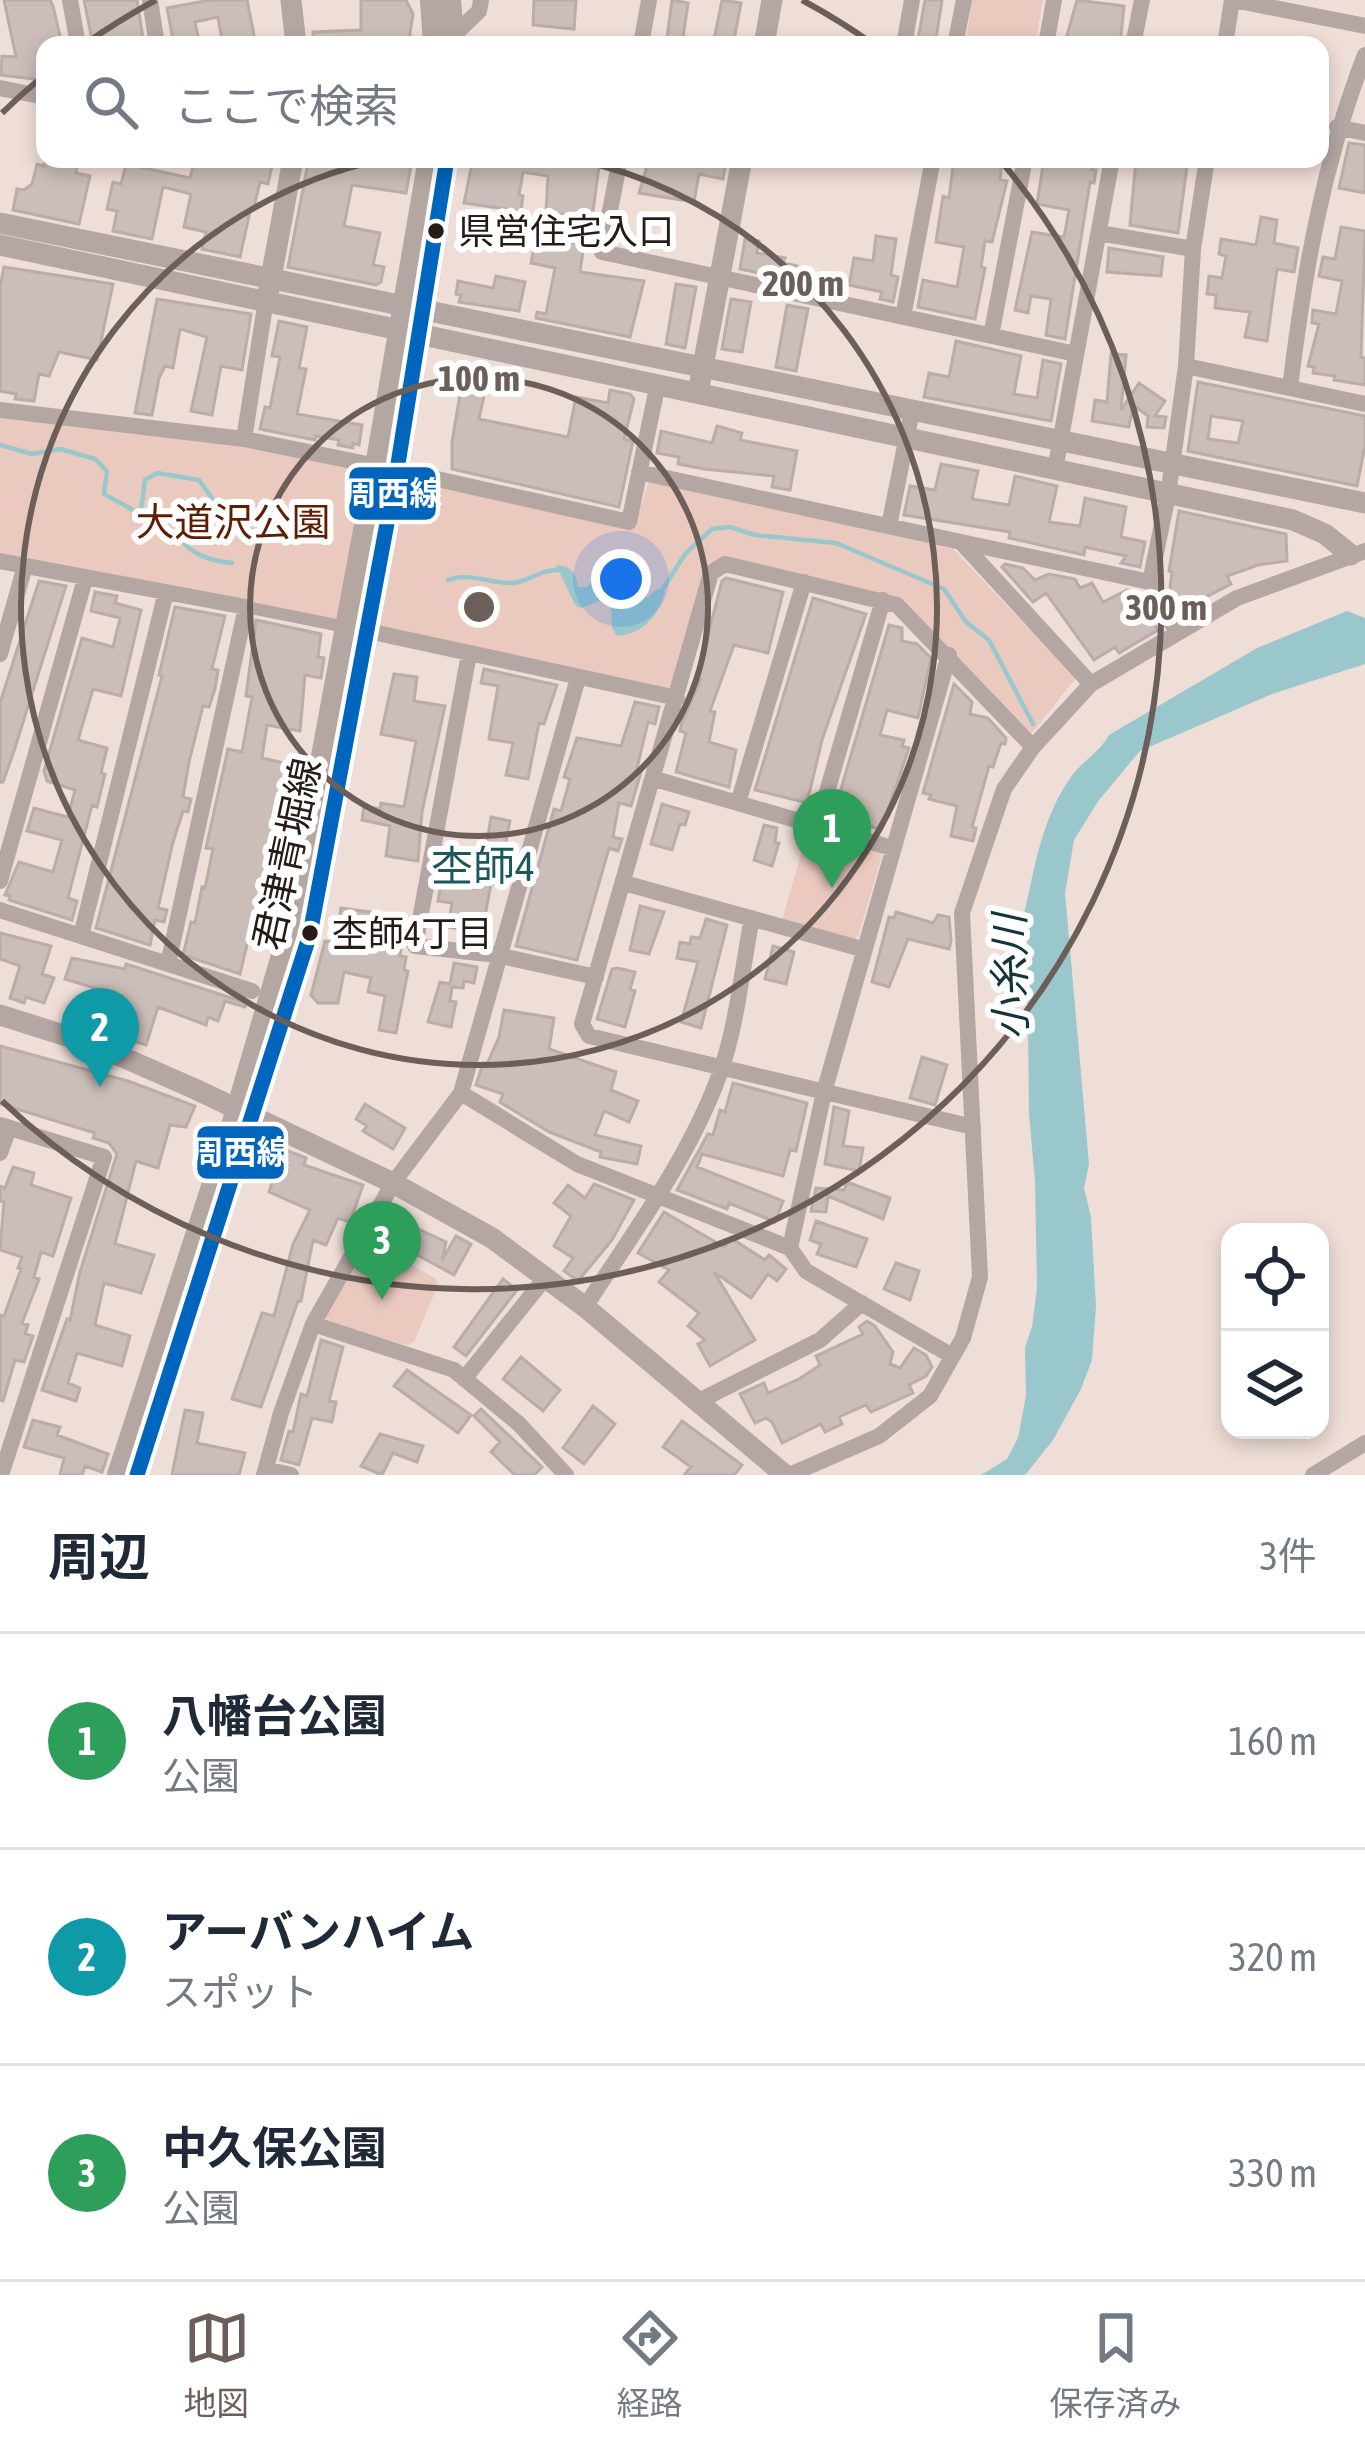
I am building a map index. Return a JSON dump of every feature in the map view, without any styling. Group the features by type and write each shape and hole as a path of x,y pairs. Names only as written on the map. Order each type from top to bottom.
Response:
{"main road":[{"path":"432,0 445,36"},
{"path":"447,36 449,0"},
{"name":"君津青堀線","path":"412,320 429,168"},
{"name":"君津青堀線","path":"119,1475 310,934 357,629 412,320 445,168"},
{"name":"君津青堀線","path":"137,1475 245,1114"}],"street":[{"path":"70,0 77,36"},
{"path":"150,0 156,36"},
{"path":"291,0 295,36"},
{"path":"452,36 479,11 482,0"},
{"path":"643,36 650,0"},
{"path":"766,36 772,0"},
{"path":"906,36 912,0"},
{"path":"957,36 964,0"},
{"path":"1048,36 1054,0"},
{"path":"1135,36 1142,0"},
{"path":"1227,36 1233,0 1365,26"},
{"path":"1329,162 1336,128 1365,55"},
{"path":"0,88 36,95"},
{"path":"1336,128 1365,133"},
{"path":"244,439 291,168"},
{"path":"618,168 602,252 1076,354"},
{"path":"700,380 740,168"},
{"path":"902,317 931,168"},
{"path":"991,336 1022,168"},
{"path":"1055,470 1110,168"},
{"path":"1176,631 1150,582 1186,366 1193,248 1206,168"},
{"path":"1290,388 1302,294 1328,168"},
{"path":"0,223 268,290"},
{"path":"1099,233 1193,248"},
{"path":"0,244 268,290 700,380 907,436 1293,520 1358,553"},
{"path":"412,320 658,383 700,380 912,411 1365,503"},
{"path":"1186,366 1365,404"},
{"path":"0,410 244,439 629,522 658,383"},
{"path":"889,526 912,411"},
{"path":"639,472 1150,582"},
{"path":"961,542 1091,684"},
{"path":"0,1015 95,1045 393,1184 492,1238 586,1307 787,1475 879,1436 930,1396 963,1338 980,1277 962,913 1004,789 1033,747 1091,684 1237,598 1358,553"},
{"path":"0,561 357,629 677,698"},
{"path":"973,1126 589,1036 582,1024 711,573 724,564 897,605 1033,747"},
{"path":"0,654 25,566"},
{"path":"0,881 85,578"},
{"path":"738,803 804,582"},
{"path":"82,937 166,592"},
{"path":"817,826 883,600"},
{"path":"168,964 246,607"},
{"path":"469,654 415,946 497,955 596,977"},
{"path":"790,1248 824,1091 862,949 949,656"},
{"path":"291,1475 265,1472 314,1324 393,1184 461,1093 578,678"},
{"path":"655,778 892,848"},
{"path":"624,883 862,949"},
{"path":"0,910 252,991"},
{"path":"586,1307 708,1104 722,1067 752,918"},
{"path":"461,1093 577,1164 790,1248 806,1271 952,1357"},
{"path":"0,1153 4,1126 104,1157 8,1421 1,1475"},
{"path":"464,1378 546,1277"},
{"path":"697,1402 820,1340 862,1304"},
{"path":"314,1324 454,1370 519,1424 566,1475"},
{"path":"1313,1475 1365,1443"}],"green space":[{"path":"972,0 1043,0 1037,36 966,36"},
{"name":"大道沢公園","path":"0,415 243,445 635,526 649,480 953,549 1076,678 1031,734 900,600 720,559 675,685 666,689 0,555"},
{"path":"808,831 880,851 858,936 852,940 782,919"},
{"path":"370,1242 435,1278 438,1285 414,1342 407,1345 328,1324 324,1316 363,1245"}],"water":[{"path":"556,565 572,571 578,587 620,574 630,579 640,596 665,591 649,622 617,636 611,602 575,605"},
{"path":"1347,611 1365,618 1365,664 1272,694 1140,751 1099,800 1074,840 1065,893 1089,1164 1084,1188 1091,1217 1096,1306 1092,1360 1053,1440 1025,1475 981,1475 1007,1459 1018,1438 1026,1396 1025,1347 1037,1288 1027,927 1023,920 1052,810 1071,777 1109,735 1257,648"}],"building":[{"path":"4,0 50,0 60,36 36,36 36,79 1,75 2,56 16,57"},
{"path":"84,0 137,0 143,36 91,36"},
{"path":"210,0 247,0 254,36 221,36 218,17 195,22 198,36 172,36 167,8"},
{"path":"361,0 406,0 413,14 410,36 313,36 313,32 361,30"},
{"path":"534,0 576,0 574,29 533,25"},
{"path":"672,0 688,3 683,36 667,36"},
{"path":"722,0 741,3 735,36 715,36"},
{"path":"925,0 942,0 936,36 919,36"},
{"path":"1077,0 1124,6 1121,36 1067,36"},
{"path":"1349,143 1365,145 1365,193 1339,188"},
{"path":"36,168 77,168 76,173 90,176 79,224 13,210 17,189 32,184"},
{"path":"125,168 190,178 193,168 271,168 268,184 260,182 251,207 240,257 202,249 206,232 184,227 191,194 163,187 152,239 113,231 117,211 107,209 113,182 121,184"},
{"path":"307,168 410,168 406,193 352,185 344,226 380,233 373,265 384,267 381,282 376,285 288,267"},
{"path":"471,168 599,168 592,219 546,212 548,176 523,172 521,211 464,203"},
{"path":"646,168 725,168 723,179 699,174 694,202 639,193"},
{"path":"953,168 1001,168 1000,180 1007,181 992,242 985,241 975,319 918,307 923,280 957,287 964,247 936,242 943,196 949,198"},
{"path":"1043,168 1096,170 1094,183 1090,182 1065,339 1046,335 1051,299 1031,296 1028,313 1015,310 1032,232 1064,237 1069,210 1037,204"},
{"path":"1135,168 1187,168 1178,233 1130,225"},
{"path":"1261,217 1277,220 1274,243 1298,248 1294,272 1277,269 1267,341 1245,337 1250,312 1215,308 1216,295 1207,294 1209,276 1222,278 1226,256 1219,254 1221,239 1256,245"},
{"path":"1341,227 1365,231 1361,357 1365,358 1365,385 1313,373 1314,367 1308,366 1319,324 1312,323 1313,310 1336,314 1342,281 1319,276 1323,257 1335,259"},
{"path":"876,236 896,239 891,275 898,277 893,302 880,299 882,292 849,285 854,258 873,261"},
{"path":"536,238 584,244 580,272 644,281 630,337 536,318 537,312 546,314 555,268 531,263"},
{"path":"745,239 759,241 757,253 785,258 783,263 797,266 794,280 740,269"},
{"path":"1109,248 1163,257 1161,276 1107,272"},
{"path":"4,267 113,284 97,360 59,352 49,376 39,374 34,401 0,391"},
{"path":"496,276 525,282 519,311 459,302 458,281 493,288"},
{"path":"676,284 696,287 685,348 666,344"},
{"path":"157,299 251,314 242,370 221,366 212,415 191,411 207,337 180,329 173,368 165,366 159,378 152,415 135,413"},
{"path":"731,299 751,302 742,352 722,349"},
{"path":"787,305 808,309 796,371 776,367"},
{"path":"279,321 307,327 299,368 306,369 297,414 362,425 359,445 353,443 353,448 338,445 339,440 260,429 265,407 270,408 280,357 272,356"},
{"path":"956,341 1021,356 1014,394 1037,398 1043,360 1061,364 1051,421 924,397 929,373 949,377"},
{"path":"1111,354 1126,355 1121,410 1139,383 1165,401 1155,416 1166,417 1164,428 1147,427 1148,416 1133,405 1129,427 1092,421 1095,400 1107,402"},
{"path":"463,377 487,382 479,419 568,437 576,397 608,403 610,390 630,394 634,399 624,439 633,441 619,507 452,469"},
{"path":"1198,382 1365,416 1357,486 1188,451","holes":["1211,416 1243,421 1238,443 1208,439"]},
{"path":"717,426 742,433 740,440 797,451 790,490 772,487 774,476 678,464 679,457 657,453 661,431 712,443"},
{"path":"941,464 978,471 972,499 1009,505 1015,476 1057,486 1049,522 1080,526 1085,498 1126,507 1121,537 1145,542 1140,567 1121,563 1126,556 1085,547 1084,555 1009,538 1010,532 904,515 910,486 935,490"},
{"path":"1179,511 1286,534 1287,561 1227,576 1231,584 1181,610 1170,587 1169,571"},
{"path":"1002,567 1023,568 1035,580 1049,574 1075,579 1080,588 1092,583 1103,602 1127,590 1135,592 1158,630 1119,653 1115,647 1094,660 1046,593 1033,602"},
{"path":"726,578 783,592 768,653 734,645 710,711 715,712 709,742 736,750 729,787 676,772 686,733 680,731 682,722 701,679 697,677"},
{"path":"39,581 66,586 0,782 0,703"},
{"path":"95,592 117,596 115,603 141,610 121,696 93,689 78,740 107,748 97,807 92,805 68,898 77,901 72,920 5,895 19,862 53,872 62,840 27,831 34,808 68,817 75,790 47,781 44,771 82,638 113,647 120,618 91,611"},
{"path":"813,598 866,614 822,740 807,803 755,790"},
{"path":"175,607 225,616 212,669 218,670 215,689 209,707 203,706 189,762 183,797 191,799 173,842 158,908 167,910 164,922 155,920 150,945 96,928 162,676"},
{"path":"256,620 321,634 318,657 324,658 321,678 305,675 300,731 267,725 262,758 302,767 298,785 286,783 261,904 257,903 240,974 183,955 205,888 213,849 206,848 228,749 242,752 252,697 246,696"},
{"path":"889,625 902,628 902,641 917,644 931,658 918,718 887,710 880,735 904,740 902,746 909,748 881,830 834,813"},
{"path":"484,669 557,685 544,724 539,723 528,779 506,775 513,743 489,739 498,686 481,683"},
{"path":"394,674 417,677 414,701 445,706 422,812 418,861 386,856 390,826 362,820 364,806 404,807 416,741 381,734"},
{"path":"954,684 972,702 970,714 988,718 1006,738 993,767 989,766 972,827 976,828 973,841 951,836 957,806 923,793"},
{"path":"635,702 659,707 655,724 648,722 631,806 619,803 613,837 622,839 618,851 609,848 577,960 516,946 554,809 561,811 570,779 564,777 577,738 621,746"},
{"path":"662,804 689,812 672,850 651,844"},
{"path":"491,817 510,821 504,851 508,852 505,867 498,866 495,884 491,884 482,933 448,927 452,903 438,901 445,862 483,869"},
{"path":"764,825 777,828 775,843 779,843 772,866 754,860"},
{"path":"640,906 664,912 649,954 630,950"},
{"path":"341,908 406,917 400,956 406,957 404,970 408,971 396,1033 379,1030 385,996 368,992 371,978 344,972 338,1003 318,1003 311,995 325,941 335,943"},
{"path":"896,912 933,923 938,915 949,917 951,941 949,949 908,939 889,987 872,982 889,917 894,918"},
{"path":"706,919 727,925 701,1028 681,1022 698,962 677,958 680,942 690,944 691,937 700,938"},
{"path":"0,933 51,946 42,974 54,978 44,1003 10,998 20,966 0,959"},
{"path":"773,946 794,952 786,984 765,979"},
{"path":"72,958 125,969 126,964 247,1003 245,1007 225,1001 218,1021 208,1017 206,1025 158,1007 146,1045 121,1037 124,1025 94,1016 101,990 65,979"},
{"path":"454,963 477,967 474,983 464,981 463,988 452,987 450,1001 456,1002 451,1027 428,1022 440,982 450,984"},
{"path":"612,969 635,972 625,1027 597,1019"},
{"path":"504,1010 554,1018 549,1049 616,1072 611,1090 638,1101 629,1122 604,1111 595,1135 641,1146 637,1164 600,1157 601,1152 549,1132 500,1102 503,1094 476,1085 499,1037"},
{"path":"0,1046 128,1081 195,1106 186,1127 170,1125 158,1168 136,1161 115,1244 154,1255 141,1293 104,1283 95,1325 130,1336 122,1366 77,1353 68,1383 80,1388 76,1401 42,1390 70,1320 117,1154 109,1143 93,1138 95,1133 0,1104"},
{"path":"922,1057 947,1065 935,1105 910,1098"},
{"path":"733,1083 807,1103 796,1151 790,1150 783,1176 702,1154 697,1167 783,1201 775,1222 729,1203 727,1209 677,1190 708,1134 713,1135"},
{"path":"365,1104 405,1128 393,1149 363,1131 367,1126 356,1119"},
{"path":"834,1107 849,1111 843,1146 863,1148 859,1171 825,1164"},
{"path":"283,1149 306,1158 304,1165 363,1185 350,1222 338,1218 326,1245 313,1240 301,1301 261,1407 232,1399 262,1313 274,1316 293,1244 310,1210 269,1192"},
{"path":"13,1167 34,1173 31,1185 71,1198 53,1256 41,1252 34,1277 39,1279 22,1323 28,1325 25,1334 33,1336 24,1362 15,1360 3,1401 0,1315 4,1316 22,1257 0,1250 4,1202 0,1201 0,1186 5,1188"},
{"path":"847,1182 890,1198 883,1219 828,1196 826,1212 811,1211 816,1188 844,1190"},
{"path":"594,1184 634,1200 612,1240 578,1281 564,1271 573,1258 554,1246 571,1216 554,1203 568,1185 585,1198"},
{"path":"664,1212 724,1247 731,1238 765,1260 769,1255 786,1269 777,1281 768,1274 751,1298 714,1272 755,1340 710,1366 698,1344 705,1340 688,1326 699,1313 659,1282 669,1270 638,1253"},
{"path":"389,1215 446,1242 442,1260 456,1236 471,1244 454,1275 379,1234"},
{"path":"816,1221 867,1239 856,1267 817,1254 821,1244 810,1240"},
{"path":"896,1263 919,1271 910,1300 884,1289"},
{"path":"503,1279 517,1290 466,1356 454,1347"},
{"path":"867,1321 893,1352 890,1364 900,1368 914,1348 926,1355 932,1367 909,1385 913,1393 871,1412 866,1405 839,1417 842,1424 825,1432 821,1424 782,1443 772,1422 766,1418 755,1423 740,1394 764,1383 768,1393 799,1379 820,1365 816,1356 863,1334 859,1327"},
{"path":"321,1340 343,1347 329,1401 336,1402 332,1422 312,1418 299,1465 281,1460 301,1394 307,1396"},
{"path":"521,1357 560,1390 543,1411 503,1379"},
{"path":"407,1370 471,1415 458,1433 394,1386"},
{"path":"593,1406 615,1424 584,1464 563,1448"},
{"path":"481,1409 542,1467 534,1475 515,1475 491,1452 500,1442 474,1416"},
{"path":"185,1410 203,1413 197,1443 245,1453 239,1475 172,1475"},
{"path":"33,1420 60,1427 57,1435 108,1454 102,1472 85,1466 82,1475 60,1475 64,1458 24,1447"},
{"path":"682,1421 742,1465 734,1475 684,1475 691,1467 663,1447"},
{"path":"380,1434 423,1446 417,1462 393,1453 382,1475 361,1466"}],"waterway":[{"path":"0,445 32,454 60,449 95,459 107,471 104,494 135,511 141,510 145,480 157,473 199,480 212,498 203,513 181,524 183,541 204,557 232,563"},
{"path":"659,595 685,554 712,529 730,527 755,535 836,543 944,589 966,622 989,640 1033,724"},
{"path":"448,580 464,577 515,583 558,570"}],"transit line":[{"name":"周西線","path":"137,1475 310,934 397,470 446,168"}],"place":[{"name":"県営住宅入口","path":"436,231"},
{"name":"八幡台公園","path":"832,888"},
{"name":"杢師4丁目","path":"310,933"},
{"name":"アーバンハイム","path":"100,1087"},
{"name":"中久保公園","path":"382,1300"}],"district":[{"name":"杢師4","path":"483,866"}],"water label":[{"name":"小糸川","path":"1010,977"}]}
